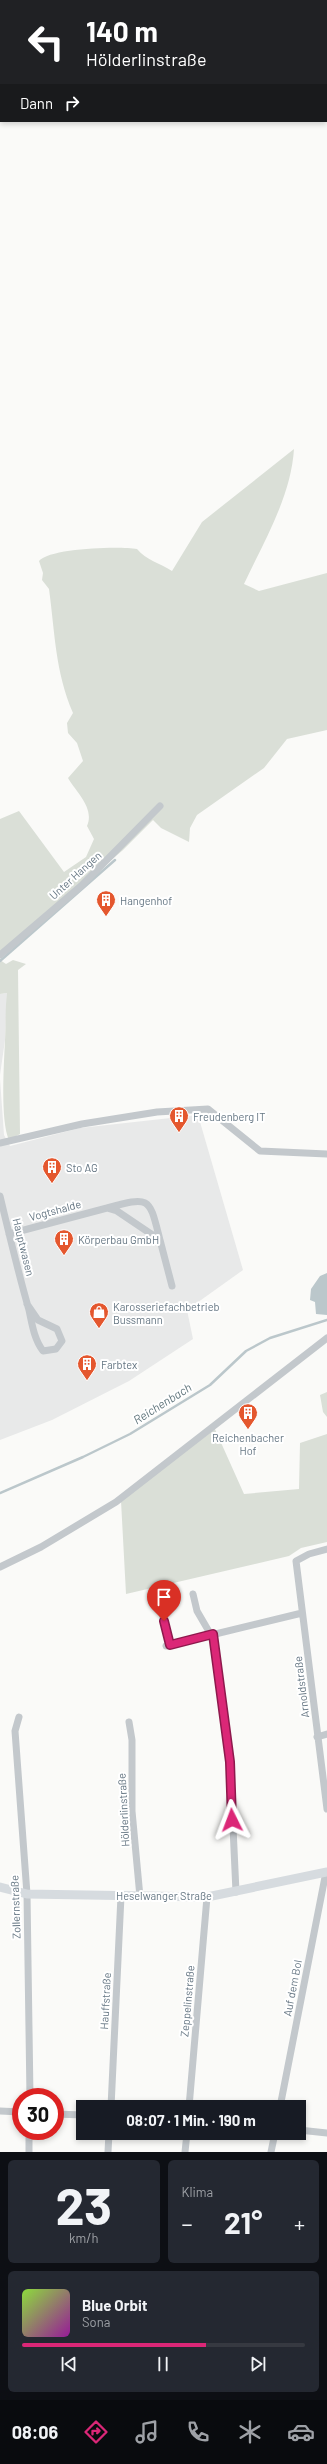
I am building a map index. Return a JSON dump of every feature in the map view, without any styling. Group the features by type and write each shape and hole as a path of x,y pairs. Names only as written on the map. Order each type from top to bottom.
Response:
{"street":[{"name":"Unter Hangen","path":"0,956 81,886 160,806"},
{"path":"0,1144 89,1123 157,1112 208,1109 260,1151 327,1154"},
{"name":"Hauptwasen","path":"0,1196 9,1234 27,1304 38,1344 43,1351 56,1349 62,1341 57,1329 38,1320 27,1304"},
{"name":"Vogtshalde","path":"9,1234 135,1201 144,1201 149,1205 153,1212 172,1286"},
{"path":"107,1208 117,1211 160,1240"},
{"path":"0,1567 41,1547 116,1502 327,1338"},
{"name":"Arnoldstraße","path":"327,1550 309,1554 296,1561 327,1809"},
{"path":"193,1594 197,1611 212,1635 230,1762 236,1892"},
{"path":"161,1609 168,1646 302,1613"},
{"name":"Zollernstraße","path":"19,1717 15,1731 27,1894 30,2088"},
{"name":"Hölderlinstraße","path":"129,1722 132,1740 132,1811 140,1897"},
{"path":"317,1737 327,1734"},
{"name":"Heselwanger Straße","path":"0,1888 27,1894 207,1897 326,1872"},
{"name":"Auf dem Bol","path":"281,2100 326,1872"},
{"name":"Hauffstraße","path":"111,2100 121,1896"},
{"name":"Zeppelinstraße","path":"190,2100 207,1897"},
{"path":"0,2111 12,2112"},
{"path":"64,2114 76,2115"},
{"path":"306,2131 327,2133"},
{"path":"29,2140 29,2152"},
{"path":"108,2152 109,2140"},
{"path":"185,2152 186,2140"},
{"path":"271,2152 274,2140"}],"shaded area":[{"path":"294,449 292,467 282,501 268,535 244,584 259,591 327,573 327,730 287,739 264,768 197,815 190,828 189,842 161,828 153,820 123,850 0,955 0,819 19,811 64,872 86,857 94,839 87,826 89,813 87,807 84,800 68,778 83,761 77,743 68,733 67,723 73,713 62,682 54,636 49,589 42,580 43,573 39,561 56,553 85,549 128,548 137,549 149,559 172,571 202,522"},
{"path":"0,960 6,964 13,960 26,964 18,970 20,1134 9,1140 4,1120 3,1092 7,993 0,994"},
{"path":"7,993 5,1040 0,1075 0,994"},
{"path":"0,1079 4,1135 10,1146 80,1128 198,1115 243,1270 187,1310 193,1339 129,1381 52,1420 0,1440"},
{"path":"327,1273 327,1315 316,1314 315,1302 310,1300 311,1289 320,1276"},
{"path":"327,1392 327,1417 323,1412 320,1395"},
{"path":"214,1427 244,1494 299,1489 300,1443 327,1434 327,1542 301,1548 289,1556 126,1594 121,1501"}],"waterway":[{"path":"0,961 115,860"},
{"name":"Reichenbach","path":"0,1493 83,1457 130,1434 210,1385 246,1351 270,1338 327,1320"}],"place":[{"name":"Hangenhof","path":"106,917"},
{"name":"Freudenberg IT","path":"179,1133"},
{"name":"Sto AG","path":"52,1184"},
{"name":"Körperbau GmbH","path":"64,1256"},
{"name":"Karosseriefachbetrieb Bussmann","path":"99,1329"},
{"name":"Farbtex","path":"87,1381"},
{"name":"Reichenbacher Hof","path":"248,1430"}],"route":[{"path":"164,1621 170,1645 213,1634 230,1762 232,1820"}]}
